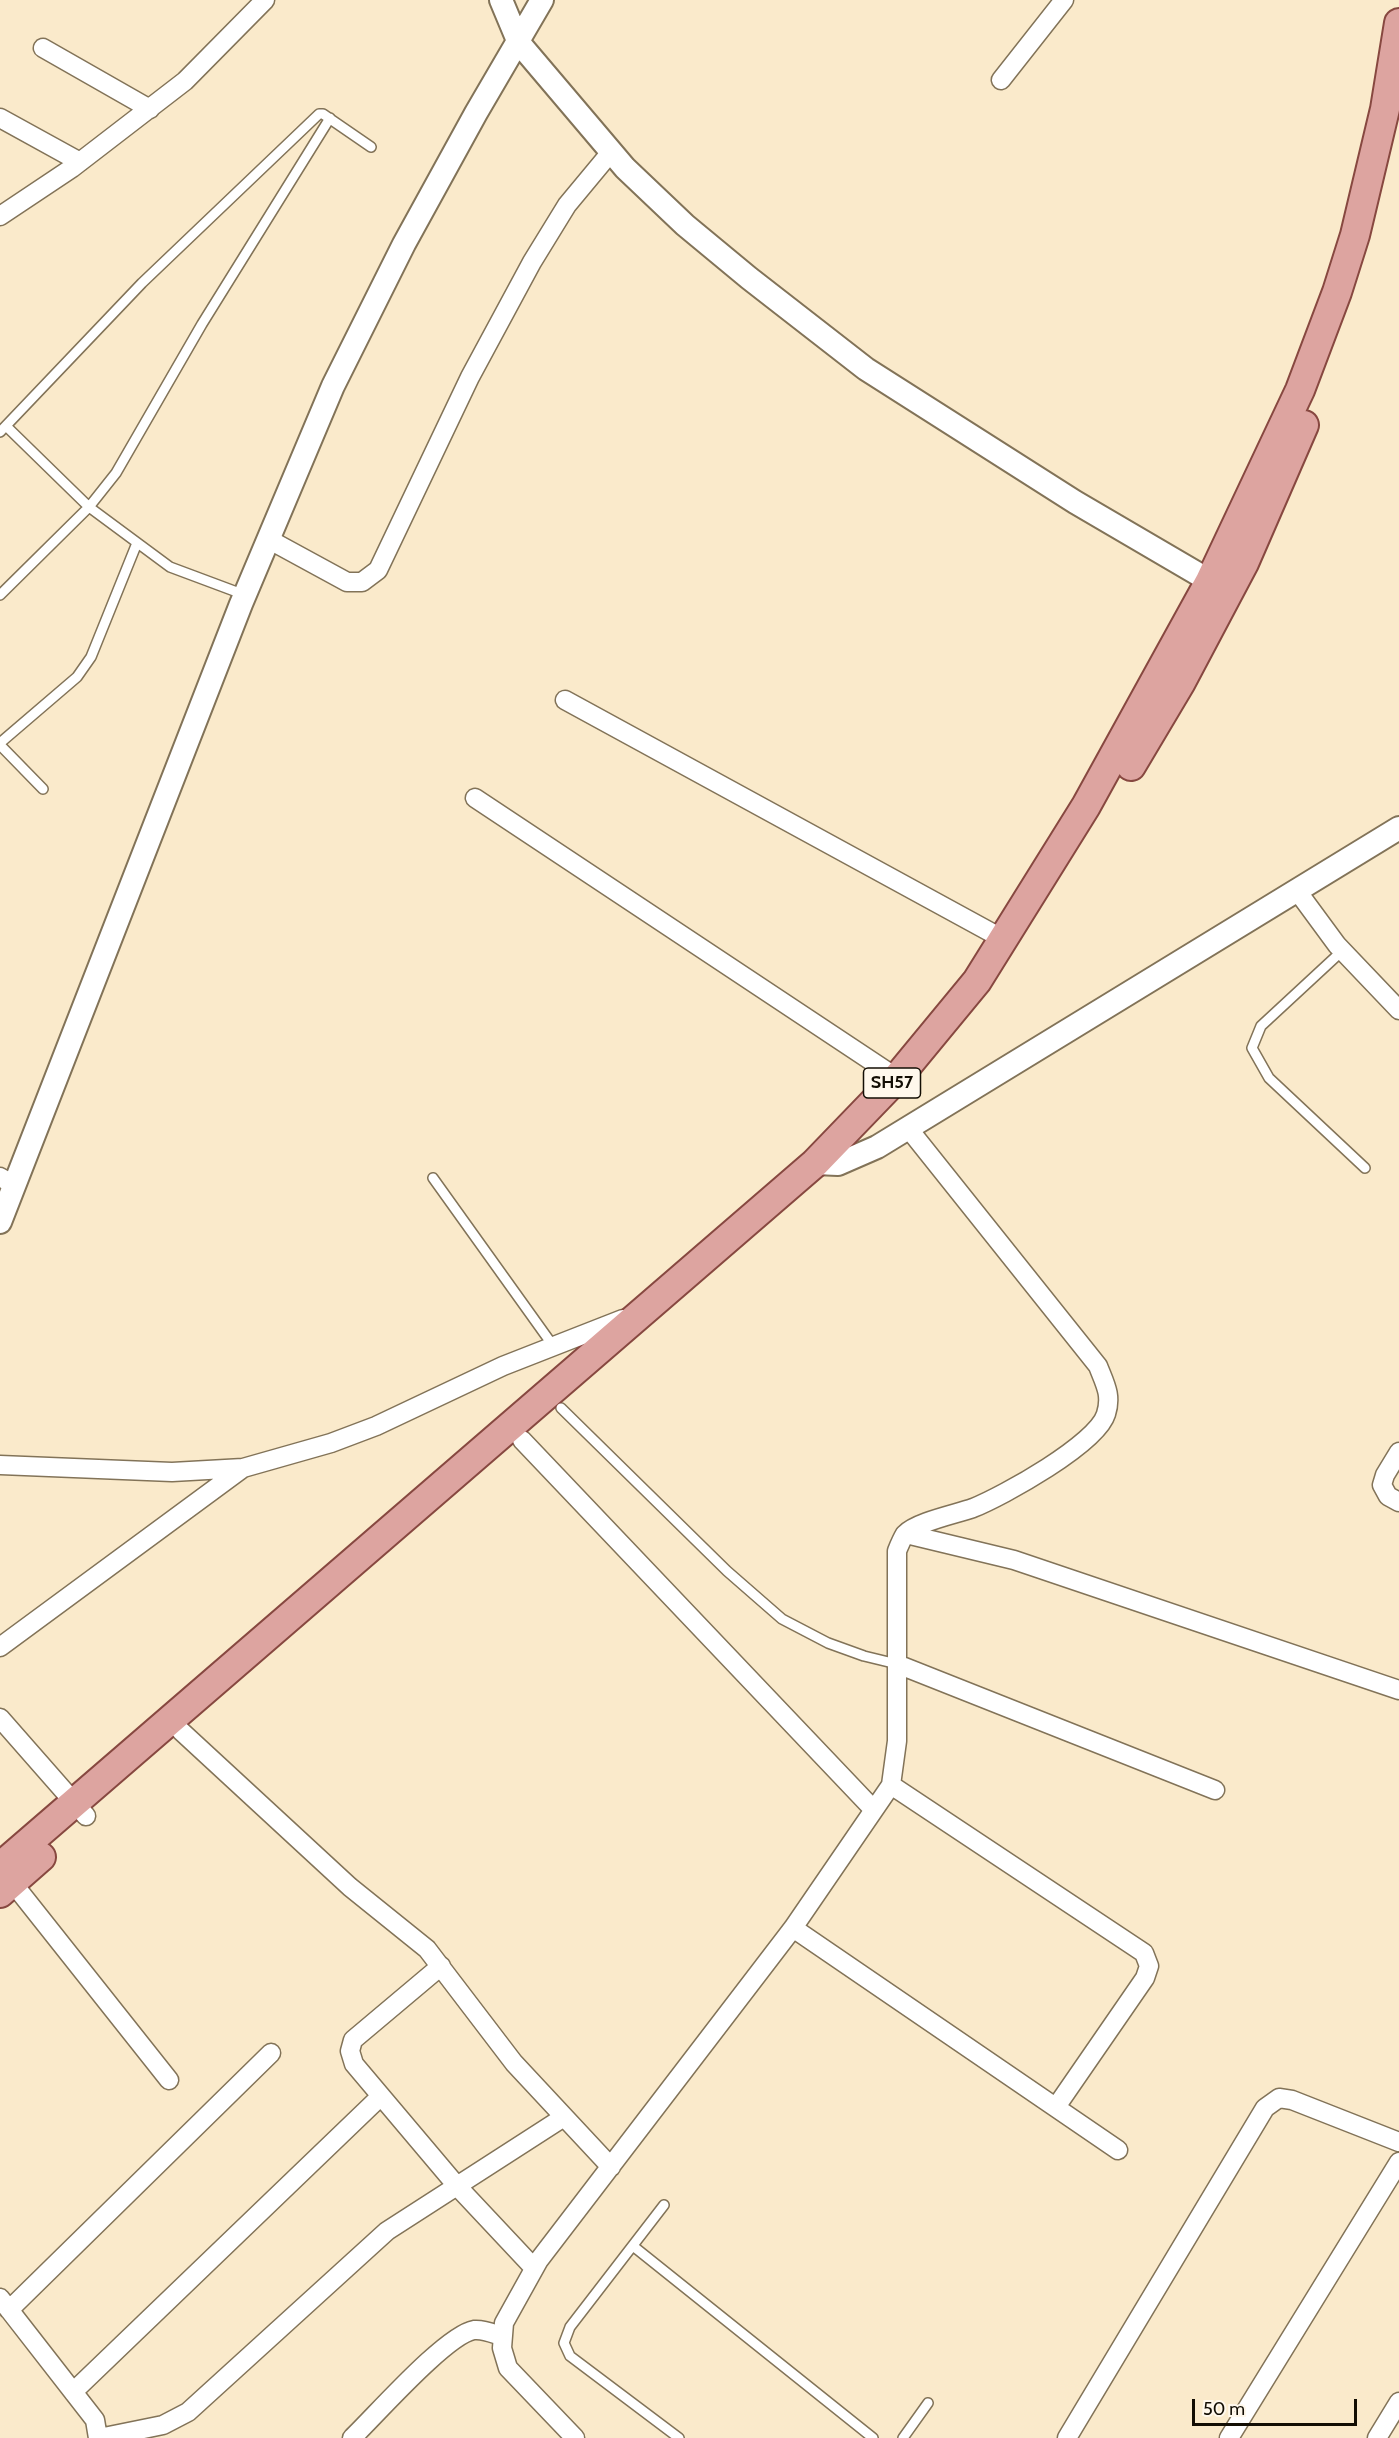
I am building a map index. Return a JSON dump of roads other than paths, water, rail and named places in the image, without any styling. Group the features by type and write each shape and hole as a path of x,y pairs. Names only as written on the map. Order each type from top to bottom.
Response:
{"main road":[{"name":"SH57","path":"4,1881 80,1809 650,1309 826,1163 976,981 1086,806 1210,581 1300,390 1337,292 1355,235 1385,109 1399,23"},
{"name":"SH57","path":"80,1809 181,1731 289,1626 522,1440 690,1299 936,1057 988,990 1098,822 1181,682 1244,564 1317,395 1375,234 1399,133"}],"street":[{"path":"0,216 80,162 185,81 266,0"},
{"path":"501,0 519,43 611,152 685,225 749,279 866,369 1075,502 1210,581"},
{"path":"0,1222 7,1181 245,595 333,386 404,244 476,113 519,43 542,0"},
{"path":"1001,80 1058,2"},
{"path":"43,48 150,109"},
{"path":"0,118 80,162"},
{"path":"268,540 347,582 362,582 378,570 470,377 532,262 567,205 611,152"},
{"path":"565,700 1003,939"},
{"path":"475,798 897,1078"},
{"path":"826,1163 877,1147 1298,892 1399,828"},
{"path":"1298,892 1342,951 1399,1010"},
{"path":"566,2435 508,2368 501,2336 509,2310 534,2268 793,1928 891,1785 896,1763 897,1551 906,1534 917,1527 976,1507 1044,1470 1088,1439 1106,1416 1110,1394 1098,1366 908,1128"},
{"path":"0,1465 172,1472 243,1468 331,1443 376,1426 503,1366 650,1309"},
{"path":"522,1440 873,1809"},
{"path":"1399,1452 1385,1475 1382,1485 1388,1496 1399,1502"},
{"path":"0,1647 243,1468"},
{"path":"906,1534 1014,1560 1399,1690"},
{"path":"897,1664 1215,1790"},
{"path":"0,1718 80,1809"},
{"path":"181,1731 350,1887 427,1949 514,2063 611,2167"},
{"path":"891,1785 1144,1953 1149,1966 1145,1978 1056,2107"},
{"path":"4,1881 169,2080"},
{"path":"793,1928 1118,2150"},
{"path":"441,1966 353,2040 350,2051 354,2064 458,2186 534,2268"},
{"path":"272,2053 4,2304 95,2420 98,2438 163,2425 188,2412 387,2231 564,2117"},
{"path":"73,2392 381,2096"},
{"path":"1067,2438 1265,2108 1279,2098 1292,2100 1399,2142"},
{"path":"1229,2438 1399,2162"},
{"path":"352,2438 452,2340 474,2330 484,2330 501,2336"},
{"path":"1377,2438 1399,2402"}],"lane":[{"path":"245,595 170,567 89,507 3,429 141,283 321,113 371,147"},
{"path":"0,595 89,507 116,473 202,324 330,118"},
{"path":"43,789 0,744 77,677 90,657 137,543"},
{"path":"1342,951 1261,1026 1252,1048 1269,1078 1365,1168"},
{"path":"433,1178 554,1347"},
{"path":"561,1408 710,1555 782,1619 828,1643 864,1656 897,1664"},
{"path":"664,2205 570,2327 564,2343 570,2356 679,2438"},
{"path":"633,2246 873,2438"},
{"path":"903,2438 928,2403"}]}
